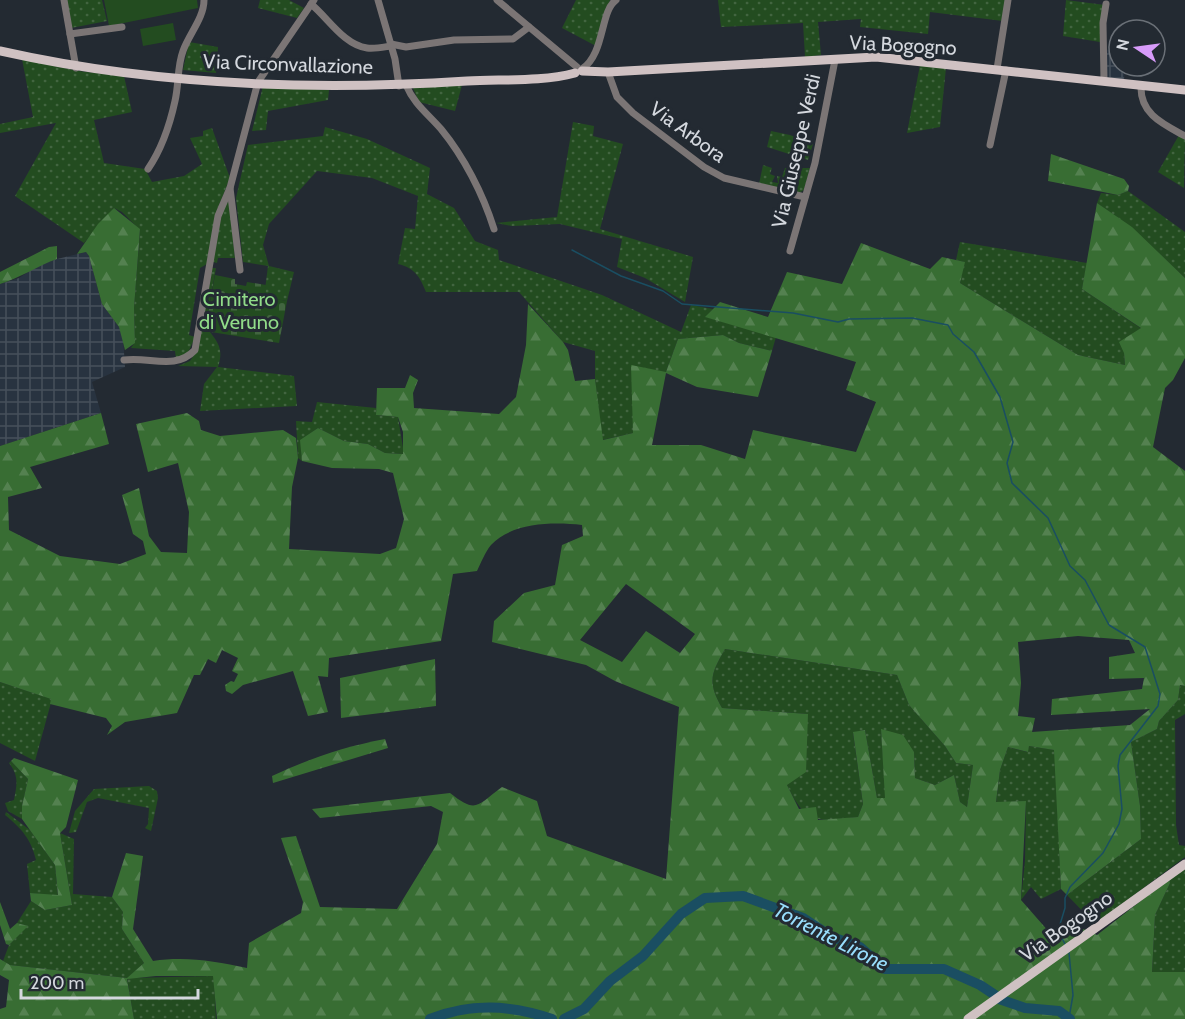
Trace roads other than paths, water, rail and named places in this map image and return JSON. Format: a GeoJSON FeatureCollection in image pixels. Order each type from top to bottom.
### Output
{"type":"FeatureCollection","features":[{"type":"Feature","properties":{"kind":"main road","name":"Via Circonvallazione"},"geometry":{"type":"LineString","coordinates":[[0,51],[76,68],[258,82],[403,85],[579,70]]}},
{"type":"Feature","properties":{"kind":"main road","name":"Via Bogogno"},"geometry":{"type":"LineString","coordinates":[[579,70],[608,72],[876,57],[1185,90]]}},
{"type":"Feature","properties":{"kind":"main road","name":"Via Bogogno"},"geometry":{"type":"LineString","coordinates":[[968,1019],[1185,864]]}},
{"type":"Feature","properties":{"kind":"street"},"geometry":{"type":"LineString","coordinates":[[64,0],[76,68]]}},
{"type":"Feature","properties":{"kind":"street"},"geometry":{"type":"LineString","coordinates":[[148,170],[158,152],[170,120],[184,49],[203,11],[204,0]]}},
{"type":"Feature","properties":{"kind":"street"},"geometry":{"type":"LineString","coordinates":[[378,0],[403,85],[457,151],[474,181],[494,229]]}},
{"type":"Feature","properties":{"kind":"street"},"geometry":{"type":"LineString","coordinates":[[497,0],[579,70],[594,56],[610,6],[616,0]]}},
{"type":"Feature","properties":{"kind":"street"},"geometry":{"type":"LineString","coordinates":[[990,145],[1002,70],[1008,0]]}},
{"type":"Feature","properties":{"kind":"street"},"geometry":{"type":"LineString","coordinates":[[124,360],[175,362],[186,359],[195,350],[218,216],[230,188],[258,82],[313,2],[339,32],[356,44],[367,48],[391,45],[406,47],[454,40],[513,39],[529,27]]}},
{"type":"Feature","properties":{"kind":"street"},"geometry":{"type":"LineString","coordinates":[[1104,81],[1103,23],[1106,4]]}},
{"type":"Feature","properties":{"kind":"street"},"geometry":{"type":"LineString","coordinates":[[70,34],[122,27]]}},
{"type":"Feature","properties":{"kind":"street","name":"Via Giuseppe Verdi"},"geometry":{"type":"LineString","coordinates":[[790,250],[815,163],[835,60]]}},
{"type":"Feature","properties":{"kind":"street","name":"Via Arbora"},"geometry":{"type":"LineString","coordinates":[[608,72],[617,97],[633,113],[704,167],[724,178],[806,197]]}},
{"type":"Feature","properties":{"kind":"street"},"geometry":{"type":"LineString","coordinates":[[1141,86],[1143,103],[1148,112],[1185,136]]}},
{"type":"Feature","properties":{"kind":"street"},"geometry":{"type":"LineString","coordinates":[[230,188],[240,270]]}},
{"type":"Feature","properties":{"kind":"waterway"},"geometry":{"type":"LineString","coordinates":[[572,250],[621,276],[663,291],[682,304],[793,313],[838,322],[849,319],[912,318],[948,325],[953,334],[974,352],[1000,397],[1013,442],[1007,463],[1012,483],[1048,518],[1070,566],[1085,580],[1109,625],[1145,647],[1160,694],[1158,706],[1120,755],[1118,766],[1122,809],[1119,824],[1103,853],[1070,887],[1065,898],[1065,908],[1058,931],[1065,944]]}},
{"type":"Feature","properties":{"kind":"waterway","name":"Torrente Lirone"},"geometry":{"type":"LineString","coordinates":[[564,1019],[584,1009],[610,981],[643,956],[681,914],[705,898],[743,896],[803,918],[832,937],[860,947],[885,969],[944,969],[980,985],[995,995]]}},
{"type":"Feature","properties":{"kind":"waterway"},"geometry":{"type":"LineString","coordinates":[[1069,953],[1073,995],[1069,1018]]}},
{"type":"Feature","properties":{"kind":"waterway","name":"Torrente Lirone"},"geometry":{"type":"LineString","coordinates":[[999,999],[1025,1008],[1059,1011],[1070,1019]]}},
{"type":"Feature","properties":{"kind":"waterway","name":"Torrente Lirone"},"geometry":{"type":"LineString","coordinates":[[430,1019],[476,1008],[522,1011],[552,1019]]}},
{"type":"Feature","properties":{"kind":"park label","name":"Cimitero di Veruno"},"geometry":{"type":"Point","coordinates":[239,310]}}]}
